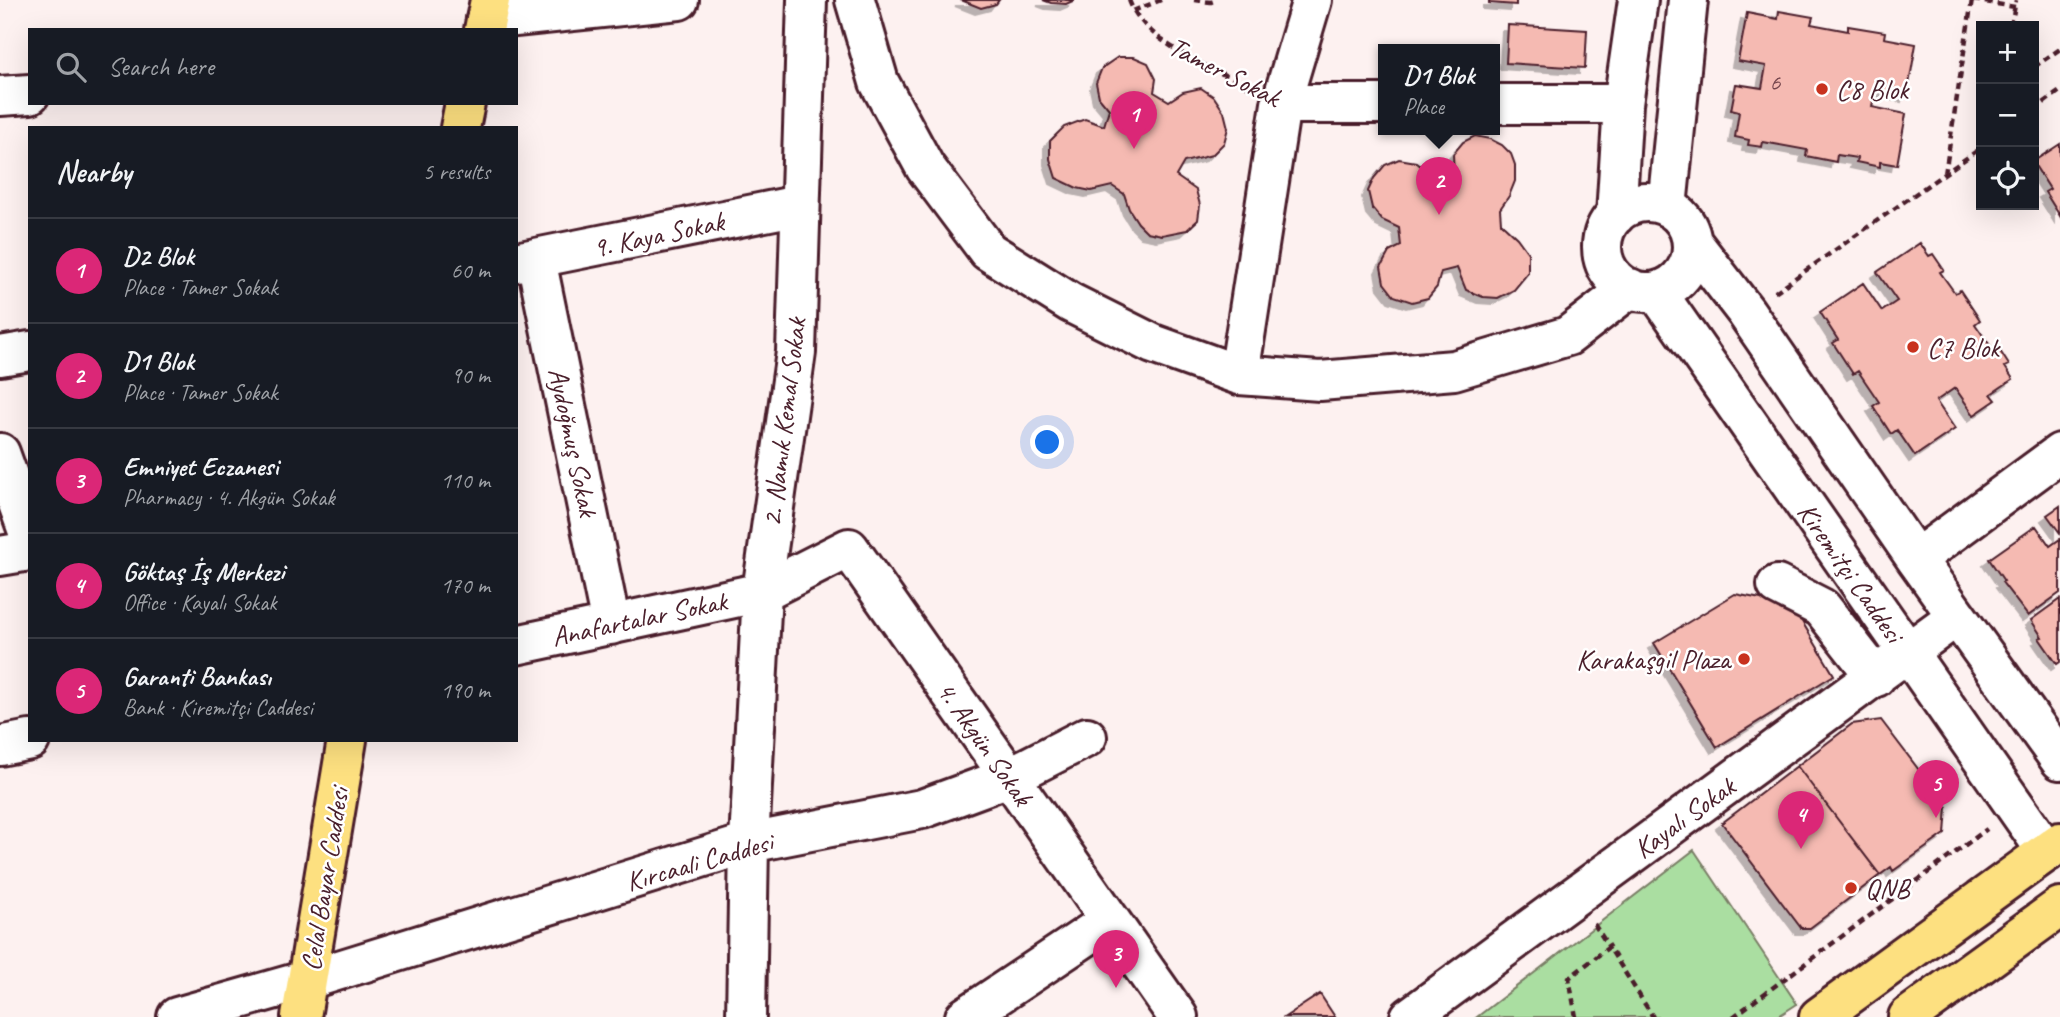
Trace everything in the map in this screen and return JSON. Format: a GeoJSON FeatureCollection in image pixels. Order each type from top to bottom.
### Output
{"type":"FeatureCollection","features":[{"type":"Feature","properties":{"kind":"main road"},"geometry":{"type":"LineString","coordinates":[[460,126],[466,105]]}},
{"type":"Feature","properties":{"kind":"main road","name":"Celal Bayar Caddesi"},"geometry":{"type":"LineString","coordinates":[[304,999],[347,742]]}},
{"type":"Feature","properties":{"kind":"main road"},"geometry":{"type":"LineString","coordinates":[[1819,1017],[2053,847]]}},
{"type":"Feature","properties":{"kind":"main road"},"geometry":{"type":"LineString","coordinates":[[1908,1017],[2060,907]]}},
{"type":"Feature","properties":{"kind":"street"},"geometry":{"type":"LineString","coordinates":[[487,17],[680,0]]}},
{"type":"Feature","properties":{"kind":"street","name":"2. Namık Kemal Sokak"},"geometry":{"type":"LineString","coordinates":[[746,1017],[749,843],[762,592],[796,352],[807,0]]}},
{"type":"Feature","properties":{"kind":"street"},"geometry":{"type":"LineString","coordinates":[[855,0],[879,82],[925,167],[988,251],[1071,303],[1153,344],[1239,375],[1320,381],[1454,370],[1568,336],[1643,290],[1668,287],[1679,279],[1687,268],[1691,255],[1692,242],[1688,228],[1679,215],[1654,202],[1640,202],[1616,215],[1607,227],[1603,241],[1603,256],[1608,269],[1618,281],[1643,290]]}},
{"type":"Feature","properties":{"kind":"street"},"geometry":{"type":"LineString","coordinates":[[1239,375],[1281,104],[1312,0]]}},
{"type":"Feature","properties":{"kind":"street"},"geometry":{"type":"LineString","coordinates":[[1616,215],[1623,104],[1639,0]]}},
{"type":"Feature","properties":{"kind":"street"},"geometry":{"type":"LineString","coordinates":[[1667,207],[1688,0]]}},
{"type":"Feature","properties":{"kind":"street"},"geometry":{"type":"LineString","coordinates":[[0,96],[28,94]]}},
{"type":"Feature","properties":{"kind":"street","name":"Tamer Sokak"},"geometry":{"type":"LineString","coordinates":[[1281,104],[1378,104]]}},
{"type":"Feature","properties":{"kind":"street"},"geometry":{"type":"LineString","coordinates":[[1500,104],[1623,104]]}},
{"type":"Feature","properties":{"kind":"street","name":"9. Kaya Sokak"},"geometry":{"type":"LineString","coordinates":[[526,261],[799,205]]}},
{"type":"Feature","properties":{"kind":"street"},"geometry":{"type":"LineString","coordinates":[[1692,242],[1746,312],[1916,559],[2060,760]]}},
{"type":"Feature","properties":{"kind":"street","name":"Aydoğmuş Sokak"},"geometry":{"type":"LineString","coordinates":[[526,261],[611,625]]}},
{"type":"Feature","properties":{"kind":"street","name":"Kiremitçi Caddesi"},"geometry":{"type":"LineString","coordinates":[[1643,290],[1908,653],[2016,808],[2053,847]]}},
{"type":"Feature","properties":{"kind":"street"},"geometry":{"type":"LineString","coordinates":[[0,356],[28,351]]}},
{"type":"Feature","properties":{"kind":"street"},"geometry":{"type":"LineString","coordinates":[[0,453],[28,531]]}},
{"type":"Feature","properties":{"kind":"street"},"geometry":{"type":"LineString","coordinates":[[1916,559],[2060,453]]}},
{"type":"Feature","properties":{"kind":"street","name":"4. Akgün Sokak"},"geometry":{"type":"LineString","coordinates":[[762,592],[849,548],[1178,1017]]}},
{"type":"Feature","properties":{"kind":"street"},"geometry":{"type":"LineString","coordinates":[[0,556],[28,551]]}},
{"type":"Feature","properties":{"kind":"street"},"geometry":{"type":"LineString","coordinates":[[1777,585],[1822,608],[1876,677]]}},
{"type":"Feature","properties":{"kind":"street","name":"Anafartalar Sokak"},"geometry":{"type":"LineString","coordinates":[[518,645],[762,592]]}},
{"type":"Feature","properties":{"kind":"street","name":"Kayalı Sokak"},"geometry":{"type":"LineString","coordinates":[[1410,1017],[1957,616]]}},
{"type":"Feature","properties":{"kind":"street","name":"Kırcaali Caddesi"},"geometry":{"type":"LineString","coordinates":[[177,1017],[304,999],[749,843],[922,809],[1009,777],[1087,737]]}},
{"type":"Feature","properties":{"kind":"street"},"geometry":{"type":"LineString","coordinates":[[0,746],[28,740]]}},
{"type":"Feature","properties":{"kind":"street"},"geometry":{"type":"LineString","coordinates":[[965,1017],[1110,921]]}},
{"type":"Feature","properties":{"kind":"path","name":"Tamer Sokak"},"geometry":{"type":"LineString","coordinates":[[1129,0],[1133,11],[1153,34],[1281,104]]}},
{"type":"Feature","properties":{"kind":"path"},"geometry":{"type":"LineString","coordinates":[[1133,11],[1161,0]]}},
{"type":"Feature","properties":{"kind":"path"},"geometry":{"type":"LineString","coordinates":[[1194,0],[1217,0]]}},
{"type":"Feature","properties":{"kind":"path"},"geometry":{"type":"LineString","coordinates":[[1944,175],[1973,0],[2015,7]]}},
{"type":"Feature","properties":{"kind":"path"},"geometry":{"type":"LineString","coordinates":[[2012,21],[2016,0]]}},
{"type":"Feature","properties":{"kind":"path"},"geometry":{"type":"LineString","coordinates":[[2039,64],[2060,49]]}},
{"type":"Feature","properties":{"kind":"path"},"geometry":{"type":"LineString","coordinates":[[2039,106],[2060,90]]}},
{"type":"Feature","properties":{"kind":"path"},"geometry":{"type":"LineString","coordinates":[[1746,312],[1976,152]]}},
{"type":"Feature","properties":{"kind":"path"},"geometry":{"type":"LineString","coordinates":[[1733,1017],[2016,808]]}},
{"type":"Feature","properties":{"kind":"path"},"geometry":{"type":"LineString","coordinates":[[1576,1017],[1569,978],[1609,947],[1653,1017]]}},
{"type":"Feature","properties":{"kind":"green space"},"geometry":{"type":"Polygon","coordinates":[[[1694,850],[1797,1004],[1777,1017],[1477,1017],[1694,850]]]}},
{"type":"Feature","properties":{"kind":"building"},"geometry":{"type":"Polygon","coordinates":[[[961,0],[999,0],[996,4],[981,8],[961,0]]]}},
{"type":"Feature","properties":{"kind":"building"},"geometry":{"type":"Polygon","coordinates":[[[1043,0],[1075,0],[1066,4],[1043,0]]]}},
{"type":"Feature","properties":{"kind":"building"},"geometry":{"type":"Polygon","coordinates":[[[1489,0],[1516,0],[1516,5],[1489,3],[1489,0]]]}},
{"type":"Feature","properties":{"kind":"building","name":"C8 Blok"},"geometry":{"type":"Polygon","coordinates":[[[1779,11],[1813,17],[1811,24],[1848,31],[1848,26],[1885,32],[1884,38],[1916,44],[1907,96],[1875,90],[1872,107],[1906,114],[1897,165],[1880,162],[1880,167],[1856,162],[1857,158],[1837,155],[1836,162],[1806,156],[1807,150],[1763,142],[1762,147],[1748,145],[1749,140],[1735,137],[1739,112],[1731,110],[1736,84],[1762,88],[1766,66],[1738,61],[1747,13],[1778,19],[1779,11]]]}},
{"type":"Feature","properties":{"kind":"building"},"geometry":{"type":"Polygon","coordinates":[[[1508,25],[1587,30],[1585,68],[1506,63],[1508,25]]]}},
{"type":"Feature","properties":{"kind":"building"},"geometry":{"type":"Polygon","coordinates":[[[1118,57],[1134,57],[1148,63],[1156,79],[1154,92],[1169,101],[1183,92],[1201,88],[1214,97],[1224,112],[1228,128],[1224,143],[1212,155],[1184,162],[1176,176],[1196,190],[1200,205],[1198,220],[1187,230],[1162,235],[1147,232],[1129,209],[1124,194],[1112,186],[1091,191],[1056,178],[1050,159],[1050,141],[1064,127],[1085,119],[1104,126],[1109,109],[1099,97],[1096,83],[1102,68],[1118,57]]]}},
{"type":"Feature","properties":{"kind":"building"},"geometry":{"type":"Polygon","coordinates":[[[1475,136],[1502,145],[1511,154],[1515,165],[1515,181],[1500,209],[1501,223],[1528,253],[1528,273],[1514,290],[1498,298],[1483,297],[1466,290],[1457,268],[1441,272],[1437,287],[1428,298],[1412,302],[1394,296],[1384,283],[1381,267],[1389,252],[1401,246],[1399,228],[1382,220],[1372,208],[1368,191],[1374,178],[1385,165],[1399,159],[1416,162],[1438,181],[1454,178],[1453,154],[1463,142],[1475,136]]]}},
{"type":"Feature","properties":{"kind":"building"},"geometry":{"type":"Polygon","coordinates":[[[2060,144],[2060,216],[2045,192],[2050,189],[2039,172],[2039,158],[2060,144]]]}},
{"type":"Feature","properties":{"kind":"building","name":"C7 Blok"},"geometry":{"type":"Polygon","coordinates":[[[1920,243],[1929,256],[1933,254],[1944,270],[1940,272],[1955,293],[1960,290],[1980,320],[1975,324],[1996,354],[2000,351],[2009,365],[2005,367],[2013,379],[1991,394],[1996,400],[1974,415],[1955,388],[1936,401],[1955,429],[1915,456],[1897,430],[1891,434],[1873,406],[1879,402],[1858,371],[1853,374],[1833,343],[1838,340],[1820,312],[1863,283],[1882,311],[1897,301],[1877,272],[1920,243]]]}},
{"type":"Feature","properties":{"kind":"building"},"geometry":{"type":"Polygon","coordinates":[[[2060,506],[2060,533],[2047,515],[2060,506]]]}},
{"type":"Feature","properties":{"kind":"building"},"geometry":{"type":"Polygon","coordinates":[[[2036,526],[2050,546],[2060,539],[2060,593],[2028,616],[2002,582],[2004,581],[1989,559],[2036,526]]]}},
{"type":"Feature","properties":{"kind":"building","name":"Karakaşgil Plaza"},"geometry":{"type":"Polygon","coordinates":[[[1735,594],[1792,605],[1834,675],[1717,747],[1654,643],[1735,594]]]}},
{"type":"Feature","properties":{"kind":"building"},"geometry":{"type":"Polygon","coordinates":[[[2060,599],[2060,662],[2057,664],[2039,638],[2042,637],[2031,620],[2060,599]]]}},
{"type":"Feature","properties":{"kind":"building"},"geometry":{"type":"Polygon","coordinates":[[[1881,720],[1947,807],[1945,834],[1893,871],[1891,867],[1880,875],[1797,766],[1852,724],[1881,720]]]}},
{"type":"Feature","properties":{"kind":"building"},"geometry":{"type":"Polygon","coordinates":[[[1797,766],[1880,875],[1810,928],[1801,928],[1722,823],[1797,766]]]}},
{"type":"Feature","properties":{"kind":"building"},"geometry":{"type":"Polygon","coordinates":[[[1320,994],[1335,1017],[1285,1017],[1320,994]]]}},
{"type":"Feature","properties":{"kind":"place","name":"C8 Blok"},"geometry":{"type":"Point","coordinates":[1822,89]}},
{"type":"Feature","properties":{"kind":"place","name":"D2 Blok"},"geometry":{"type":"Point","coordinates":[1134,149]}},
{"type":"Feature","properties":{"kind":"place","name":"D1 Blok"},"geometry":{"type":"Point","coordinates":[1439,215]}},
{"type":"Feature","properties":{"kind":"place","name":"C7 Blok"},"geometry":{"type":"Point","coordinates":[1913,347]}},
{"type":"Feature","properties":{"kind":"place","name":"Karakaşgil Plaza"},"geometry":{"type":"Point","coordinates":[1744,659]}},
{"type":"Feature","properties":{"kind":"place","name":"Garanti Bankası"},"geometry":{"type":"Point","coordinates":[1936,818]}},
{"type":"Feature","properties":{"kind":"place","name":"Göktaş İş Merkezi"},"geometry":{"type":"Point","coordinates":[1801,849]}},
{"type":"Feature","properties":{"kind":"place","name":"QNB"},"geometry":{"type":"Point","coordinates":[1851,888]}},
{"type":"Feature","properties":{"kind":"place","name":"Emniyet Eczanesi"},"geometry":{"type":"Point","coordinates":[1116,988]}}]}
